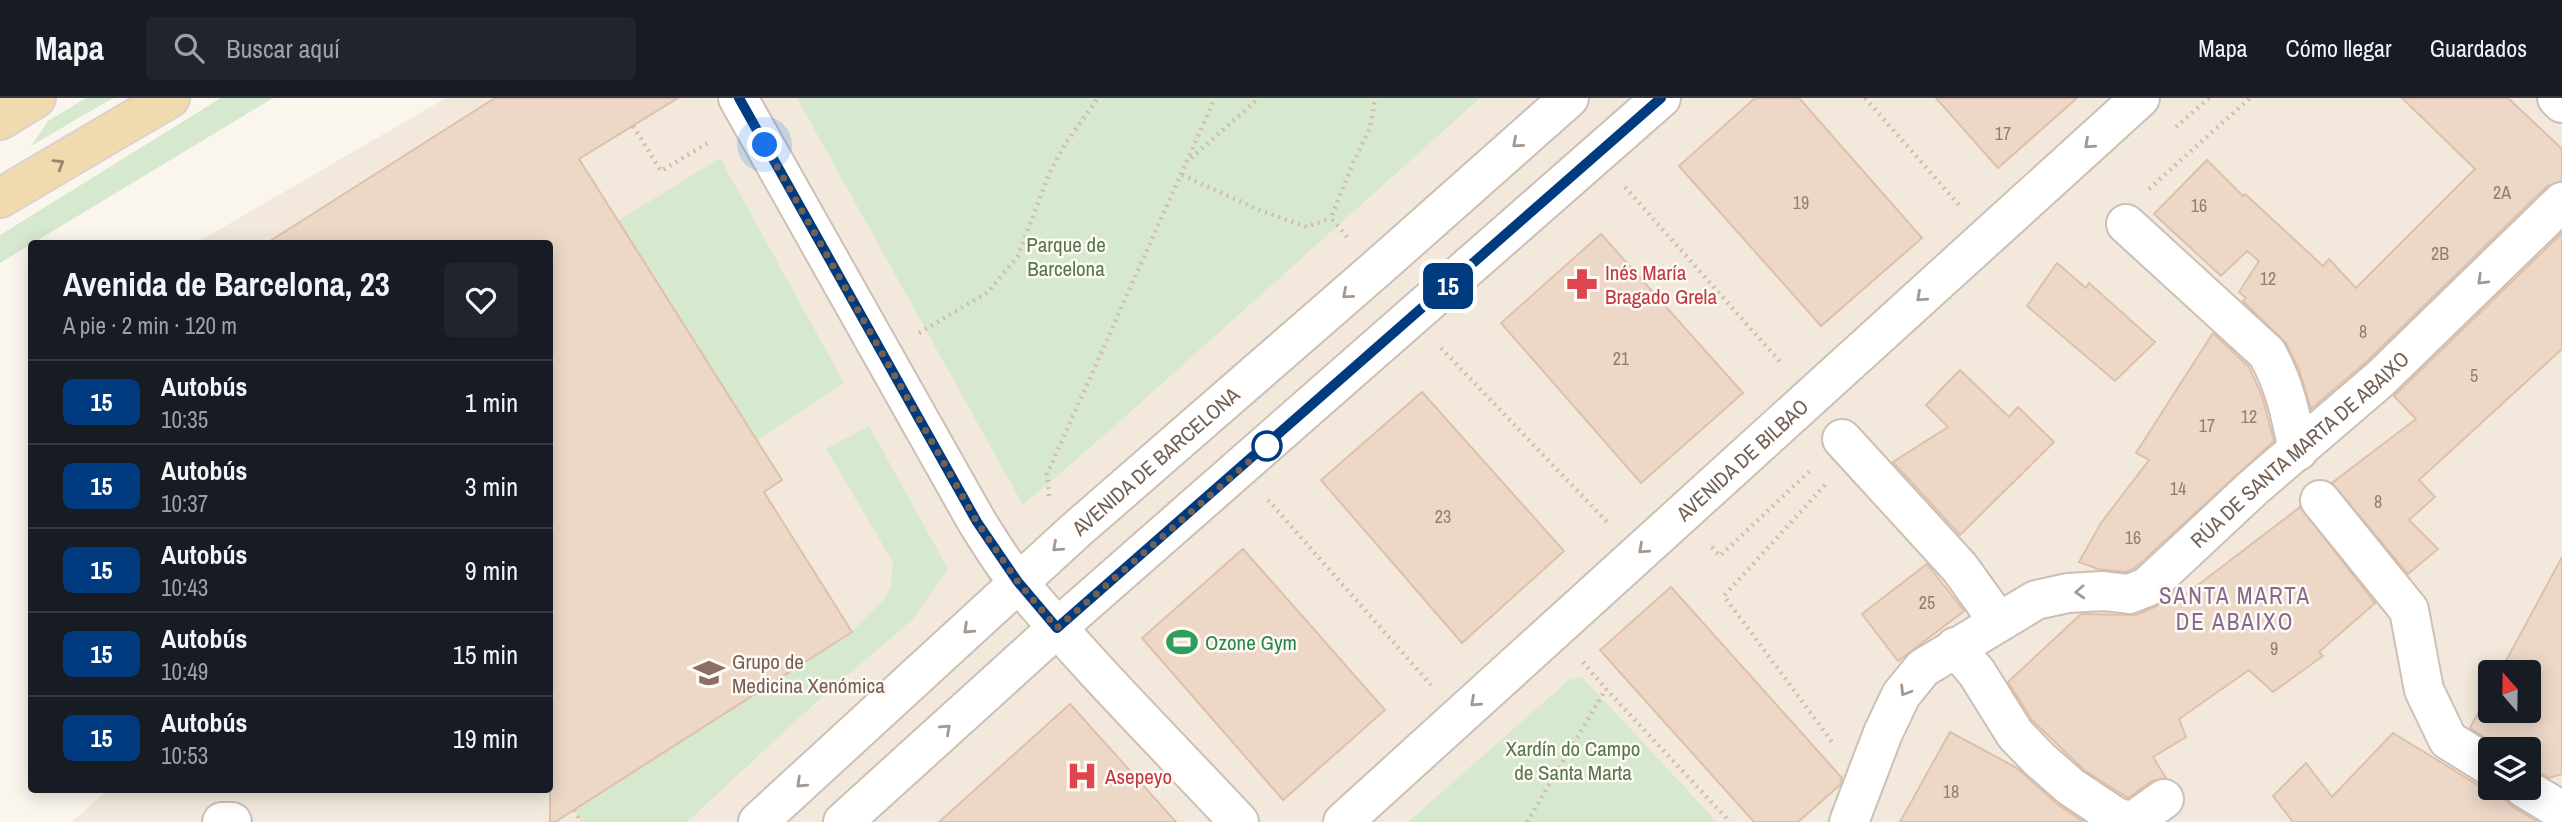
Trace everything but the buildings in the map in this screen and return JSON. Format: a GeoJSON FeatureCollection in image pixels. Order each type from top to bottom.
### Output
{"type":"FeatureCollection","features":[{"type":"Feature","properties":{"kind":"main road"},"geometry":{"type":"LineString","coordinates":[[0,120],[36,98]]}},
{"type":"Feature","properties":{"kind":"main road"},"geometry":{"type":"LineString","coordinates":[[0,198],[170,98]]}},
{"type":"Feature","properties":{"kind":"street"},"geometry":{"type":"LineString","coordinates":[[738,98],[977,522],[1018,582],[1057,628],[1239,822]]}},
{"type":"Feature","properties":{"kind":"street"},"geometry":{"type":"LineString","coordinates":[[843,822],[1057,628],[1661,98]]}},
{"type":"Feature","properties":{"kind":"street","name":"AVENIDA DE BILBAO"},"geometry":{"type":"LineString","coordinates":[[1343,822],[2140,98]]}},
{"type":"Feature","properties":{"kind":"street"},"geometry":{"type":"LineString","coordinates":[[2557,98],[2562,103]]}},
{"type":"Feature","properties":{"kind":"street","name":"AVENIDA DE BARCELONA"},"geometry":{"type":"LineString","coordinates":[[758,822],[1018,582],[1564,102],[1601,152]]}},
{"type":"Feature","properties":{"kind":"street","name":"RÚA DE SANTA MARTA DE ABAIXO"},"geometry":{"type":"LineString","coordinates":[[1849,822],[1883,733],[1901,695],[1923,668],[2036,600],[2068,593],[2103,591],[2129,594],[2147,587],[2254,487],[2380,379],[2562,202]]}},
{"type":"Feature","properties":{"kind":"street"},"geometry":{"type":"LineString","coordinates":[[2126,224],[2267,353],[2288,397],[2298,451]]}},
{"type":"Feature","properties":{"kind":"street"},"geometry":{"type":"LineString","coordinates":[[1839,451],[1960,568],[1998,621]]}},
{"type":"Feature","properties":{"kind":"street"},"geometry":{"type":"LineString","coordinates":[[2320,500],[2409,610],[2424,690],[2448,740],[2478,759]]}},
{"type":"Feature","properties":{"kind":"street"},"geometry":{"type":"LineString","coordinates":[[1955,647],[1977,673],[2015,734],[2071,787],[2116,817],[2132,822],[2164,799]]}},
{"type":"Feature","properties":{"kind":"street"},"geometry":{"type":"LineString","coordinates":[[2541,798],[2562,811]]}},
{"type":"Feature","properties":{"kind":"street"},"geometry":{"type":"LineString","coordinates":[[222,822],[232,822]]}},
{"type":"Feature","properties":{"kind":"path"},"geometry":{"type":"LineString","coordinates":[[915,335],[988,292],[1018,256],[1049,174],[1065,144],[1098,98]]}},
{"type":"Feature","properties":{"kind":"path"},"geometry":{"type":"LineString","coordinates":[[1050,500],[1047,474],[1215,98]]}},
{"type":"Feature","properties":{"kind":"path"},"geometry":{"type":"LineString","coordinates":[[1189,160],[1259,98]]}},
{"type":"Feature","properties":{"kind":"path"},"geometry":{"type":"LineString","coordinates":[[1182,175],[1259,210],[1307,227],[1331,218],[1352,164],[1370,128],[1375,98]]}},
{"type":"Feature","properties":{"kind":"path"},"geometry":{"type":"LineString","coordinates":[[1865,98],[1960,206]]}},
{"type":"Feature","properties":{"kind":"path"},"geometry":{"type":"LineString","coordinates":[[2173,130],[2209,98]]}},
{"type":"Feature","properties":{"kind":"path"},"geometry":{"type":"LineString","coordinates":[[2147,191],[2250,98]]}},
{"type":"Feature","properties":{"kind":"path"},"geometry":{"type":"LineString","coordinates":[[633,126],[661,171],[711,141]]}},
{"type":"Feature","properties":{"kind":"path"},"geometry":{"type":"LineString","coordinates":[[1623,185],[1783,365]]}},
{"type":"Feature","properties":{"kind":"path"},"geometry":{"type":"LineString","coordinates":[[1331,218],[1350,240]]}},
{"type":"Feature","properties":{"kind":"path"},"geometry":{"type":"LineString","coordinates":[[1438,344],[1617,533]]}},
{"type":"Feature","properties":{"kind":"path"},"geometry":{"type":"LineString","coordinates":[[1707,540],[1720,556],[1839,451]]}},
{"type":"Feature","properties":{"kind":"path"},"geometry":{"type":"LineString","coordinates":[[1839,451],[1724,596],[1863,783]]}},
{"type":"Feature","properties":{"kind":"path"},"geometry":{"type":"LineString","coordinates":[[1263,494],[1439,694]]}},
{"type":"Feature","properties":{"kind":"path"},"geometry":{"type":"LineString","coordinates":[[1580,657],[1605,689],[1730,822]]}},
{"type":"Feature","properties":{"kind":"path"},"geometry":{"type":"LineString","coordinates":[[1527,822],[1605,689]]}},
{"type":"Feature","properties":{"kind":"path"},"geometry":{"type":"LineString","coordinates":[[574,810],[581,822]]}},
{"type":"Feature","properties":{"kind":"shaded area"},"geometry":{"type":"Polygon","coordinates":[[[446,98],[2562,98],[2562,822],[72,822],[105,793],[553,793],[553,240],[201,240],[446,98]]]}},
{"type":"Feature","properties":{"kind":"green space"},"geometry":{"type":"Polygon","coordinates":[[[86,98],[113,98],[31,146],[48,121],[86,98]]]}},
{"type":"Feature","properties":{"kind":"green space"},"geometry":{"type":"Polygon","coordinates":[[[221,98],[273,98],[38,240],[28,240],[28,246],[0,263],[0,235],[221,98]]]}},
{"type":"Feature","properties":{"kind":"green space","name":"Parque de Barcelona"},"geometry":{"type":"Polygon","coordinates":[[[797,98],[1480,98],[1023,505],[797,98]]]}},
{"type":"Feature","properties":{"kind":"green space"},"geometry":{"type":"Polygon","coordinates":[[[720,158],[844,383],[757,440],[618,221],[720,158]]]}},
{"type":"Feature","properties":{"kind":"green space"},"geometry":{"type":"Polygon","coordinates":[[[869,426],[948,569],[914,618],[813,705],[687,822],[581,822],[574,810],[851,632],[884,599],[891,585],[893,562],[826,449],[869,426]]]}},
{"type":"Feature","properties":{"kind":"green space","name":"Xardín do Campo de Santa Marta"},"geometry":{"type":"Polygon","coordinates":[[[1582,677],[1717,822],[1408,822],[1569,680],[1582,677]]]}},
{"type":"Feature","properties":{"kind":"bus line","name":"15"},"geometry":{"type":"LineString","coordinates":[[739,98],[977,522],[1018,582],[1057,628],[1156,544],[1661,98]]}},
{"type":"Feature","properties":{"kind":"place","name":"Inés María Bragado Grela"},"geometry":{"type":"Point","coordinates":[1582,284]}},
{"type":"Feature","properties":{"kind":"place","name":"Ozone Gym"},"geometry":{"type":"Point","coordinates":[1182,642]}},
{"type":"Feature","properties":{"kind":"place","name":"Grupo de Medicina Xenómica"},"geometry":{"type":"Point","coordinates":[709,673]}},
{"type":"Feature","properties":{"kind":"place","name":"Asepeyo"},"geometry":{"type":"Point","coordinates":[1082,776]}},
{"type":"Feature","properties":{"kind":"district","name":"SANTA MARTA DE ABAIXO"},"geometry":{"type":"Point","coordinates":[2235,608]}},
{"type":"Feature","properties":{"kind":"route"},"geometry":{"type":"LineString","coordinates":[[765,145],[977,522],[1018,582],[1057,628],[1267,446]]}}]}
